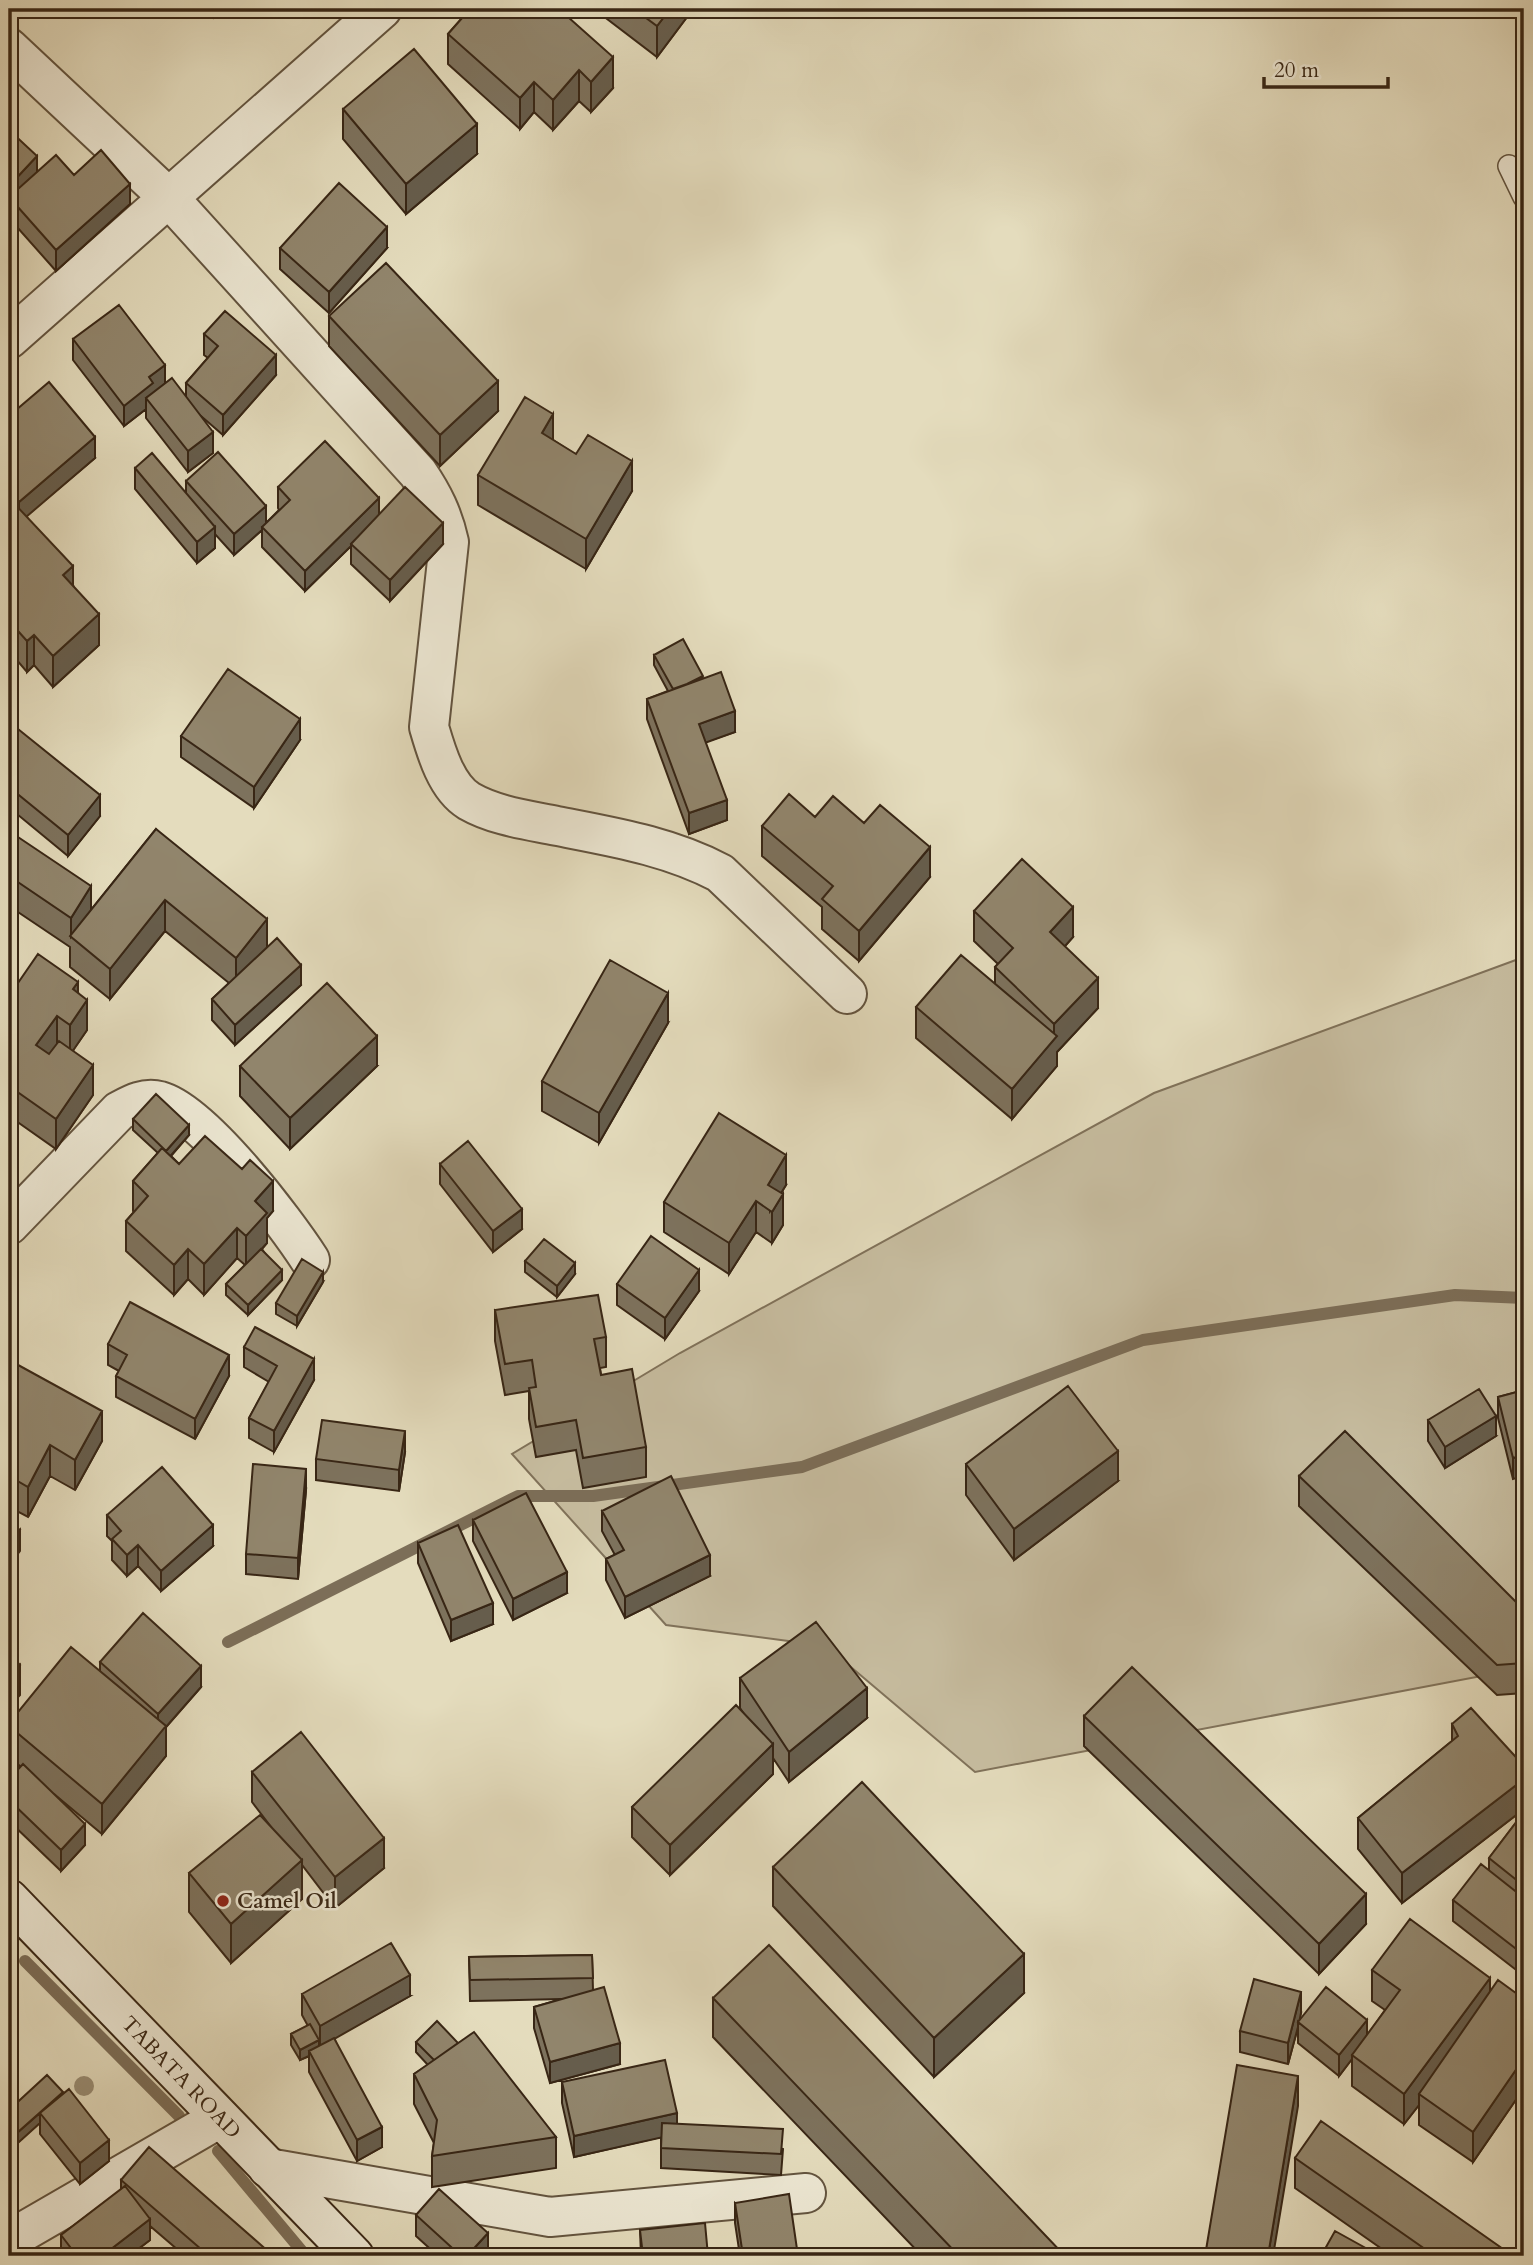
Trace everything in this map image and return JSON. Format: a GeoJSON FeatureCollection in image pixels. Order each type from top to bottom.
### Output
{"type":"FeatureCollection","features":[{"type":"Feature","properties":{"kind":"street"},"geometry":{"type":"LineString","coordinates":[[9,339],[382,9]]}},
{"type":"Feature","properties":{"kind":"street"},"geometry":{"type":"LineString","coordinates":[[9,48],[170,199],[418,473],[433,495],[444,518],[449,542],[429,727],[437,755],[454,784],[468,800],[505,816],[650,844],[720,873],[846,994]]}},
{"type":"Feature","properties":{"kind":"street"},"geometry":{"type":"LineString","coordinates":[[9,1225],[119,1111],[140,1100],[159,1101],[183,1113],[257,1188],[310,1259]]}},
{"type":"Feature","properties":{"kind":"street","name":"TABATA ROAD"},"geometry":{"type":"LineString","coordinates":[[9,1899],[354,2256]]}},
{"type":"Feature","properties":{"kind":"street"},"geometry":{"type":"LineString","coordinates":[[9,2240],[220,2118]]}},
{"type":"Feature","properties":{"kind":"street"},"geometry":{"type":"LineString","coordinates":[[268,2168],[550,2217],[807,2193]]}},
{"type":"Feature","properties":{"kind":"lane"},"geometry":{"type":"LineString","coordinates":[[1509,166],[1524,197]]}},
{"type":"Feature","properties":{"kind":"shaded area"},"geometry":{"type":"Polygon","coordinates":[[[1524,957],[1524,1668],[975,1772],[826,1646],[666,1625],[512,1454],[680,1353],[1154,1093],[1524,957]]]}},
{"type":"Feature","properties":{"kind":"building"},"geometry":{"type":"Polygon","coordinates":[[[470,9],[559,9],[613,57],[591,82],[579,70],[553,100],[534,82],[520,98],[448,34],[470,9]]]}},
{"type":"Feature","properties":{"kind":"building"},"geometry":{"type":"Polygon","coordinates":[[[634,9],[670,9],[657,26],[634,9]]]}},
{"type":"Feature","properties":{"kind":"building"},"geometry":{"type":"Polygon","coordinates":[[[414,49],[477,124],[406,184],[343,109],[414,49]]]}},
{"type":"Feature","properties":{"kind":"building"},"geometry":{"type":"Polygon","coordinates":[[[9,130],[37,156],[9,186],[9,130]]]}},
{"type":"Feature","properties":{"kind":"building"},"geometry":{"type":"Polygon","coordinates":[[[101,150],[130,184],[56,250],[9,197],[56,155],[74,175],[101,150]]]}},
{"type":"Feature","properties":{"kind":"building"},"geometry":{"type":"Polygon","coordinates":[[[339,183],[387,227],[329,292],[280,248],[339,183]]]}},
{"type":"Feature","properties":{"kind":"building"},"geometry":{"type":"Polygon","coordinates":[[[386,263],[498,381],[440,435],[329,316],[386,263]]]}},
{"type":"Feature","properties":{"kind":"building"},"geometry":{"type":"Polygon","coordinates":[[[119,305],[165,365],[149,377],[153,383],[124,406],[73,339],[119,305]]]}},
{"type":"Feature","properties":{"kind":"building"},"geometry":{"type":"Polygon","coordinates":[[[225,311],[276,355],[223,415],[186,383],[218,346],[204,334],[225,311]]]}},
{"type":"Feature","properties":{"kind":"building"},"geometry":{"type":"Polygon","coordinates":[[[172,378],[213,432],[188,451],[146,398],[172,378]]]}},
{"type":"Feature","properties":{"kind":"building"},"geometry":{"type":"Polygon","coordinates":[[[49,382],[95,437],[19,502],[9,490],[9,416],[49,382]]]}},
{"type":"Feature","properties":{"kind":"building"},"geometry":{"type":"Polygon","coordinates":[[[525,397],[553,414],[542,433],[576,454],[588,435],[632,461],[586,539],[478,475],[525,397]]]}},
{"type":"Feature","properties":{"kind":"building"},"geometry":{"type":"Polygon","coordinates":[[[325,441],[379,498],[305,571],[262,527],[290,500],[278,487],[325,441]]]}},
{"type":"Feature","properties":{"kind":"building"},"geometry":{"type":"Polygon","coordinates":[[[218,452],[266,506],[234,534],[186,481],[218,452]]]}},
{"type":"Feature","properties":{"kind":"building"},"geometry":{"type":"Polygon","coordinates":[[[152,453],[215,527],[197,542],[135,468],[152,453]]]}},
{"type":"Feature","properties":{"kind":"building"},"geometry":{"type":"Polygon","coordinates":[[[405,487],[443,523],[390,580],[351,544],[405,487]]]}},
{"type":"Feature","properties":{"kind":"building"},"geometry":{"type":"Polygon","coordinates":[[[9,499],[73,566],[63,575],[99,614],[53,656],[34,635],[27,641],[9,621],[9,499]]]}},
{"type":"Feature","properties":{"kind":"building"},"geometry":{"type":"Polygon","coordinates":[[[683,639],[703,676],[673,689],[654,655],[683,639]]]}},
{"type":"Feature","properties":{"kind":"building"},"geometry":{"type":"Polygon","coordinates":[[[228,669],[300,719],[254,787],[181,736],[228,669]]]}},
{"type":"Feature","properties":{"kind":"building"},"geometry":{"type":"Polygon","coordinates":[[[721,672],[735,711],[699,724],[727,800],[689,813],[647,699],[721,672]]]}},
{"type":"Feature","properties":{"kind":"building"},"geometry":{"type":"Polygon","coordinates":[[[13,725],[100,795],[68,835],[9,787],[9,731],[13,725]]]}},
{"type":"Feature","properties":{"kind":"building"},"geometry":{"type":"Polygon","coordinates":[[[9,791],[17,797],[9,809],[9,791]]]}},
{"type":"Feature","properties":{"kind":"building"},"geometry":{"type":"Polygon","coordinates":[[[789,794],[815,817],[833,796],[864,823],[880,805],[930,847],[859,931],[822,899],[833,886],[762,826],[789,794]]]}},
{"type":"Feature","properties":{"kind":"building"},"geometry":{"type":"Polygon","coordinates":[[[156,829],[267,919],[236,958],[165,900],[110,969],[70,936],[156,829]]]}},
{"type":"Feature","properties":{"kind":"building"},"geometry":{"type":"Polygon","coordinates":[[[9,831],[91,886],[71,918],[9,876],[9,831]]]}},
{"type":"Feature","properties":{"kind":"building"},"geometry":{"type":"Polygon","coordinates":[[[1022,859],[1073,907],[1050,932],[1098,978],[1054,1024],[995,967],[1013,948],[974,911],[1022,859]]]}},
{"type":"Feature","properties":{"kind":"building"},"geometry":{"type":"Polygon","coordinates":[[[277,938],[301,965],[235,1025],[212,999],[277,938]]]}},
{"type":"Feature","properties":{"kind":"building"},"geometry":{"type":"Polygon","coordinates":[[[38,954],[78,982],[73,989],[87,1000],[70,1025],[57,1016],[36,1045],[49,1054],[59,1041],[93,1065],[56,1119],[9,1086],[9,996],[38,954]]]}},
{"type":"Feature","properties":{"kind":"building"},"geometry":{"type":"Polygon","coordinates":[[[961,955],[1057,1036],[1012,1089],[916,1007],[961,955]]]}},
{"type":"Feature","properties":{"kind":"building"},"geometry":{"type":"Polygon","coordinates":[[[610,960],[668,993],[599,1113],[542,1081],[610,960]]]}},
{"type":"Feature","properties":{"kind":"building"},"geometry":{"type":"Polygon","coordinates":[[[327,983],[377,1036],[290,1118],[240,1066],[327,983]]]}},
{"type":"Feature","properties":{"kind":"building"},"geometry":{"type":"Polygon","coordinates":[[[156,1094],[189,1125],[166,1151],[133,1119],[156,1094]]]}},
{"type":"Feature","properties":{"kind":"building"},"geometry":{"type":"Polygon","coordinates":[[[719,1113],[786,1155],[768,1185],[783,1194],[772,1212],[756,1201],[729,1243],[664,1202],[719,1113]]]}},
{"type":"Feature","properties":{"kind":"building"},"geometry":{"type":"Polygon","coordinates":[[[205,1136],[242,1169],[250,1160],[273,1181],[255,1201],[267,1213],[246,1236],[237,1228],[204,1264],[188,1249],[174,1265],[126,1221],[148,1196],[133,1181],[162,1148],[179,1164],[205,1136]]]}},
{"type":"Feature","properties":{"kind":"building"},"geometry":{"type":"Polygon","coordinates":[[[468,1141],[522,1209],[493,1231],[440,1164],[468,1141]]]}},
{"type":"Feature","properties":{"kind":"building"},"geometry":{"type":"Polygon","coordinates":[[[651,1236],[699,1270],[665,1318],[617,1284],[651,1236]]]}},
{"type":"Feature","properties":{"kind":"building"},"geometry":{"type":"Polygon","coordinates":[[[544,1239],[575,1263],[557,1286],[525,1261],[544,1239]]]}},
{"type":"Feature","properties":{"kind":"building"},"geometry":{"type":"Polygon","coordinates":[[[261,1249],[282,1270],[248,1305],[226,1284],[261,1249]]]}},
{"type":"Feature","properties":{"kind":"building"},"geometry":{"type":"Polygon","coordinates":[[[302,1259],[323,1272],[297,1316],[276,1303],[302,1259]]]}},
{"type":"Feature","properties":{"kind":"building"},"geometry":{"type":"Polygon","coordinates":[[[598,1295],[606,1337],[594,1339],[601,1375],[632,1369],[646,1447],[583,1458],[576,1420],[536,1427],[529,1388],[536,1387],[532,1360],[505,1364],[495,1310],[598,1295]]]}},
{"type":"Feature","properties":{"kind":"building"},"geometry":{"type":"Polygon","coordinates":[[[130,1302],[229,1355],[195,1419],[116,1376],[127,1355],[108,1344],[130,1302]]]}},
{"type":"Feature","properties":{"kind":"building"},"geometry":{"type":"Polygon","coordinates":[[[255,1327],[314,1359],[274,1431],[249,1418],[277,1366],[244,1347],[255,1327]]]}},
{"type":"Feature","properties":{"kind":"building"},"geometry":{"type":"Polygon","coordinates":[[[9,1360],[102,1411],[75,1460],[50,1445],[28,1487],[9,1476],[9,1360]]]}},
{"type":"Feature","properties":{"kind":"building"},"geometry":{"type":"Polygon","coordinates":[[[1068,1386],[1118,1451],[1014,1529],[966,1464],[1068,1386]]]}},
{"type":"Feature","properties":{"kind":"building"},"geometry":{"type":"Polygon","coordinates":[[[1479,1389],[1496,1416],[1445,1447],[1428,1420],[1479,1389]]]}},
{"type":"Feature","properties":{"kind":"building"},"geometry":{"type":"Polygon","coordinates":[[[1524,1390],[1524,1455],[1513,1458],[1498,1397],[1524,1390]]]}},
{"type":"Feature","properties":{"kind":"building"},"geometry":{"type":"Polygon","coordinates":[[[322,1420],[405,1431],[399,1470],[316,1459],[322,1420]]]}},
{"type":"Feature","properties":{"kind":"building"},"geometry":{"type":"Polygon","coordinates":[[[1345,1431],[1524,1610],[1524,1663],[1497,1665],[1299,1476],[1345,1431]]]}},
{"type":"Feature","properties":{"kind":"building"},"geometry":{"type":"Polygon","coordinates":[[[253,1464],[306,1469],[298,1558],[246,1554],[253,1464]]]}},
{"type":"Feature","properties":{"kind":"building"},"geometry":{"type":"Polygon","coordinates":[[[162,1467],[213,1525],[161,1571],[138,1545],[127,1555],[112,1539],[121,1531],[107,1515],[162,1467]]]}},
{"type":"Feature","properties":{"kind":"building"},"geometry":{"type":"Polygon","coordinates":[[[671,1476],[710,1555],[625,1597],[606,1559],[624,1550],[602,1511],[671,1476]]]}},
{"type":"Feature","properties":{"kind":"building"},"geometry":{"type":"Polygon","coordinates":[[[526,1493],[567,1572],[513,1599],[473,1520],[526,1493]]]}},
{"type":"Feature","properties":{"kind":"building"},"geometry":{"type":"Polygon","coordinates":[[[9,1522],[20,1530],[9,1545],[9,1522]]]}},
{"type":"Feature","properties":{"kind":"building"},"geometry":{"type":"Polygon","coordinates":[[[458,1525],[493,1603],[451,1620],[418,1543],[458,1525]]]}},
{"type":"Feature","properties":{"kind":"building"},"geometry":{"type":"Polygon","coordinates":[[[143,1613],[201,1666],[158,1714],[100,1662],[143,1613]]]}},
{"type":"Feature","properties":{"kind":"building"},"geometry":{"type":"Polygon","coordinates":[[[816,1622],[867,1688],[789,1752],[740,1678],[816,1622]]]}},
{"type":"Feature","properties":{"kind":"building"},"geometry":{"type":"Polygon","coordinates":[[[71,1647],[166,1726],[102,1804],[9,1726],[71,1647]]]}},
{"type":"Feature","properties":{"kind":"building"},"geometry":{"type":"Polygon","coordinates":[[[9,1653],[20,1665],[9,1676],[9,1653]]]}},
{"type":"Feature","properties":{"kind":"building"},"geometry":{"type":"Polygon","coordinates":[[[1132,1667],[1366,1894],[1319,1944],[1084,1716],[1132,1667]]]}},
{"type":"Feature","properties":{"kind":"building"},"geometry":{"type":"Polygon","coordinates":[[[736,1705],[773,1744],[670,1845],[632,1807],[736,1705]]]}},
{"type":"Feature","properties":{"kind":"building"},"geometry":{"type":"Polygon","coordinates":[[[1471,1708],[1524,1766],[1524,1779],[1402,1873],[1358,1818],[1458,1736],[1452,1724],[1471,1708]]]}},
{"type":"Feature","properties":{"kind":"building"},"geometry":{"type":"Polygon","coordinates":[[[301,1732],[384,1838],[335,1877],[252,1772],[301,1732]]]}},
{"type":"Feature","properties":{"kind":"building"},"geometry":{"type":"Polygon","coordinates":[[[23,1764],[85,1824],[61,1850],[9,1800],[9,1779],[23,1764]]]}},
{"type":"Feature","properties":{"kind":"building"},"geometry":{"type":"Polygon","coordinates":[[[862,1782],[1024,1954],[934,2038],[773,1867],[862,1782]]]}},
{"type":"Feature","properties":{"kind":"building"},"geometry":{"type":"Polygon","coordinates":[[[1524,1812],[1524,1886],[1489,1858],[1524,1812]]]}},
{"type":"Feature","properties":{"kind":"building"},"geometry":{"type":"Polygon","coordinates":[[[260,1815],[302,1860],[231,1924],[189,1873],[260,1815]]]}},
{"type":"Feature","properties":{"kind":"building"},"geometry":{"type":"Polygon","coordinates":[[[1481,1864],[1524,1898],[1524,1955],[1453,1900],[1481,1864]]]}},
{"type":"Feature","properties":{"kind":"building"},"geometry":{"type":"Polygon","coordinates":[[[1410,1919],[1490,1978],[1404,2094],[1352,2055],[1400,1990],[1372,1970],[1410,1919]]]}},
{"type":"Feature","properties":{"kind":"building"},"geometry":{"type":"Polygon","coordinates":[[[391,1943],[410,1975],[320,2026],[302,1994],[391,1943]]]}},
{"type":"Feature","properties":{"kind":"building"},"geometry":{"type":"Polygon","coordinates":[[[769,1945],[1065,2256],[959,2256],[713,1998],[769,1945]]]}},
{"type":"Feature","properties":{"kind":"building"},"geometry":{"type":"Polygon","coordinates":[[[592,1955],[593,1978],[470,1980],[469,1957],[592,1955]]]}},
{"type":"Feature","properties":{"kind":"building"},"geometry":{"type":"Polygon","coordinates":[[[1254,1979],[1301,1992],[1288,2043],[1240,2031],[1254,1979]]]}},
{"type":"Feature","properties":{"kind":"building"},"geometry":{"type":"Polygon","coordinates":[[[1498,1980],[1524,1999],[1524,2058],[1473,2132],[1419,2094],[1498,1980]]]}},
{"type":"Feature","properties":{"kind":"building"},"geometry":{"type":"Polygon","coordinates":[[[604,1987],[620,2043],[550,2062],[534,2007],[604,1987]]]}},
{"type":"Feature","properties":{"kind":"building"},"geometry":{"type":"Polygon","coordinates":[[[1326,1987],[1367,2020],[1339,2055],[1298,2022],[1326,1987]]]}},
{"type":"Feature","properties":{"kind":"building"},"geometry":{"type":"Polygon","coordinates":[[[437,2021],[458,2043],[434,2060],[416,2042],[437,2021]]]}},
{"type":"Feature","properties":{"kind":"building"},"geometry":{"type":"Polygon","coordinates":[[[310,2024],[319,2040],[300,2050],[291,2034],[310,2024]]]}},
{"type":"Feature","properties":{"kind":"building"},"geometry":{"type":"Polygon","coordinates":[[[474,2032],[556,2137],[432,2156],[437,2120],[414,2074],[474,2032]]]}},
{"type":"Feature","properties":{"kind":"building"},"geometry":{"type":"Polygon","coordinates":[[[334,2038],[382,2127],[357,2140],[309,2051],[334,2038]]]}},
{"type":"Feature","properties":{"kind":"building"},"geometry":{"type":"Polygon","coordinates":[[[665,2060],[677,2113],[574,2136],[562,2082],[665,2060]]]}},
{"type":"Feature","properties":{"kind":"building"},"geometry":{"type":"Polygon","coordinates":[[[1237,2065],[1298,2076],[1268,2256],[1205,2256],[1237,2065]]]}},
{"type":"Feature","properties":{"kind":"building"},"geometry":{"type":"Polygon","coordinates":[[[47,2075],[63,2092],[9,2140],[9,2110],[47,2075]]]}},
{"type":"Feature","properties":{"kind":"building"},"geometry":{"type":"Polygon","coordinates":[[[69,2089],[109,2140],[80,2163],[40,2113],[69,2089]]]}},
{"type":"Feature","properties":{"kind":"building"},"geometry":{"type":"Polygon","coordinates":[[[1321,2121],[1513,2256],[1435,2256],[1295,2158],[1321,2121]]]}},
{"type":"Feature","properties":{"kind":"building"},"geometry":{"type":"Polygon","coordinates":[[[662,2123],[783,2129],[781,2154],[661,2148],[662,2123]]]}},
{"type":"Feature","properties":{"kind":"building"},"geometry":{"type":"Polygon","coordinates":[[[149,2147],[269,2252],[265,2256],[209,2256],[121,2180],[149,2147]]]}},
{"type":"Feature","properties":{"kind":"building"},"geometry":{"type":"Polygon","coordinates":[[[125,2186],[150,2219],[102,2256],[77,2256],[61,2235],[125,2186]]]}},
{"type":"Feature","properties":{"kind":"building"},"geometry":{"type":"Polygon","coordinates":[[[439,2189],[488,2233],[467,2256],[461,2256],[416,2215],[439,2189]]]}},
{"type":"Feature","properties":{"kind":"building"},"geometry":{"type":"Polygon","coordinates":[[[789,2194],[798,2256],[743,2256],[735,2203],[789,2194]]]}},
{"type":"Feature","properties":{"kind":"building"},"geometry":{"type":"Polygon","coordinates":[[[705,2223],[708,2256],[643,2256],[640,2230],[705,2223]]]}},
{"type":"Feature","properties":{"kind":"building"},"geometry":{"type":"Polygon","coordinates":[[[1335,2231],[1380,2256],[1321,2256],[1335,2231]]]}},
{"type":"Feature","properties":{"kind":"waterway"},"geometry":{"type":"LineString","coordinates":[[228,1642],[518,1496],[593,1496],[802,1467],[1143,1340],[1455,1295],[1524,1298]]}},
{"type":"Feature","properties":{"kind":"waterway"},"geometry":{"type":"LineString","coordinates":[[25,1961],[179,2116]]}},
{"type":"Feature","properties":{"kind":"waterway"},"geometry":{"type":"LineString","coordinates":[[218,2151],[306,2256]]}},
{"type":"Feature","properties":{"kind":"place","name":"Camel Oil"},"geometry":{"type":"Point","coordinates":[223,1901]}}]}
